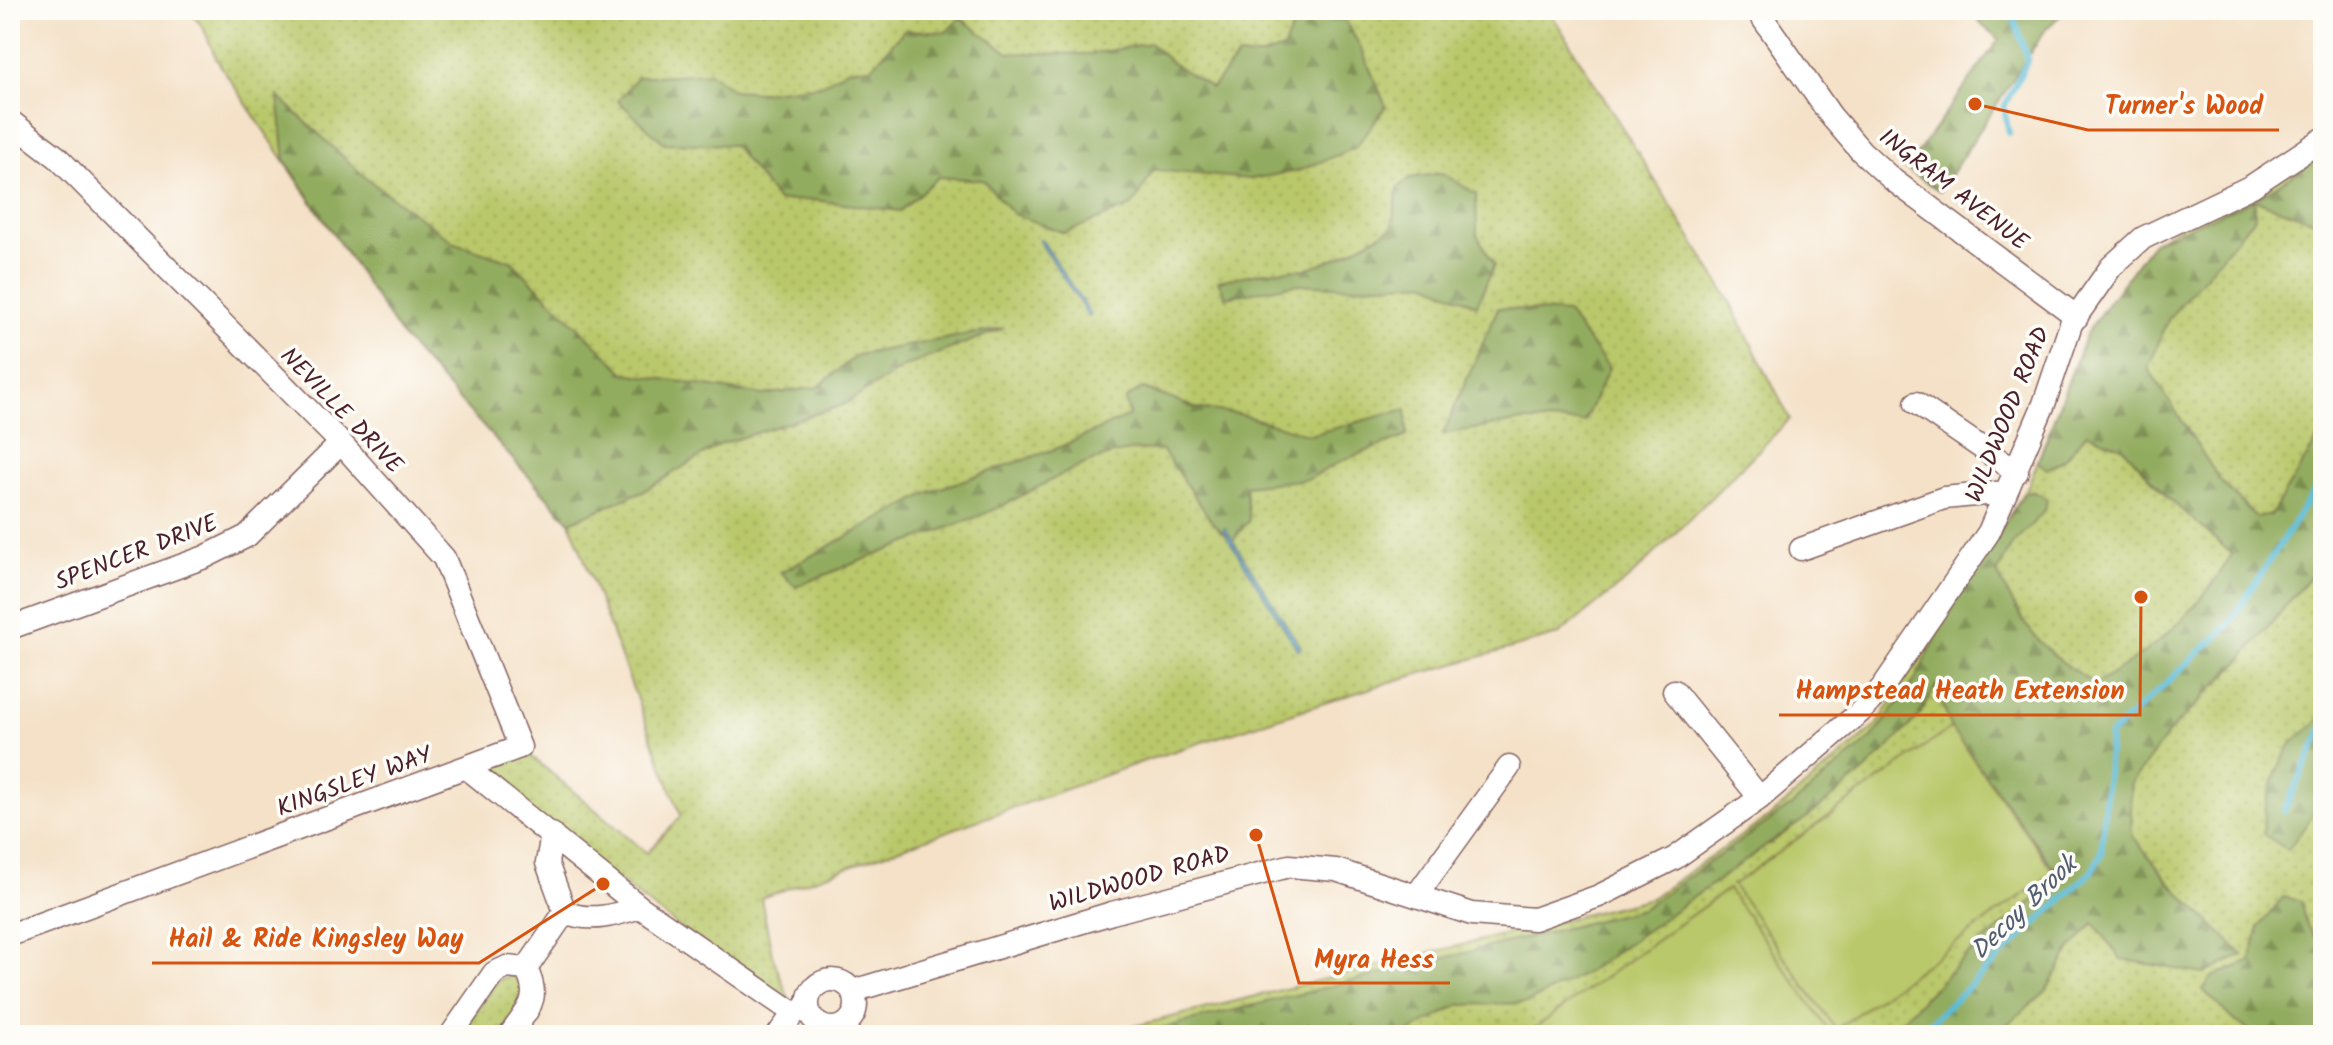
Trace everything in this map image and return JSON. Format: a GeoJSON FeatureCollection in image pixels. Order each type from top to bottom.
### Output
{"type":"FeatureCollection","features":[{"type":"Feature","properties":{"kind":"street","name":"INGRAM AVENUE"},"geometry":{"type":"LineString","coordinates":[[1757,10],[1831,116],[1861,151],[1893,180],[2077,317]]}},
{"type":"Feature","properties":{"kind":"street","name":"NEVILLE DRIVE"},"geometry":{"type":"LineString","coordinates":[[10,121],[57,157],[341,443],[444,558],[520,747],[467,768]]}},
{"type":"Feature","properties":{"kind":"street","name":"WILDWOOD ROAD"},"geometry":{"type":"LineString","coordinates":[[853,991],[1054,929],[1289,866],[1336,870],[1472,914],[1534,919],[1599,896],[1675,858],[1760,798],[1860,712],[1882,688],[1989,532],[2012,482],[2071,324],[2111,267],[2143,238],[2252,186],[2323,139]]}},
{"type":"Feature","properties":{"kind":"street"},"geometry":{"type":"LineString","coordinates":[[1916,403],[2012,482]]}},
{"type":"Feature","properties":{"kind":"street","name":"SPENCER DRIVE"},"geometry":{"type":"LineString","coordinates":[[10,628],[205,557],[247,536],[341,443]]}},
{"type":"Feature","properties":{"kind":"street"},"geometry":{"type":"LineString","coordinates":[[1801,549],[1944,498],[2012,482]]}},
{"type":"Feature","properties":{"kind":"street"},"geometry":{"type":"LineString","coordinates":[[1674,691],[1760,798]]}},
{"type":"Feature","properties":{"kind":"street"},"geometry":{"type":"LineString","coordinates":[[1416,896],[1509,767]]}},
{"type":"Feature","properties":{"kind":"street","name":"KINGSLEY WAY"},"geometry":{"type":"LineString","coordinates":[[10,935],[467,768],[640,907],[801,1010]]}},
{"type":"Feature","properties":{"kind":"street"},"geometry":{"type":"LineString","coordinates":[[552,834],[547,863],[565,912],[578,917],[600,917],[640,907]]}},
{"type":"Feature","properties":{"kind":"street"},"geometry":{"type":"LineString","coordinates":[[526,969],[565,912]]}},
{"type":"Feature","properties":{"kind":"street"},"geometry":{"type":"LineString","coordinates":[[451,1035],[494,973],[507,967],[526,969]]}},
{"type":"Feature","properties":{"kind":"street"},"geometry":{"type":"LineString","coordinates":[[510,1035],[534,1000],[535,987],[526,969]]}},
{"type":"Feature","properties":{"kind":"street"},"geometry":{"type":"LineString","coordinates":[[778,1035],[801,1010],[811,991],[827,979],[837,979],[853,991],[854,1015],[841,1027],[821,1026],[801,1010]]}},
{"type":"Feature","properties":{"kind":"green space"},"geometry":{"type":"Polygon","coordinates":[[[188,10],[1549,10],[1727,296],[1790,419],[1632,576],[1558,635],[1387,683],[1150,759],[761,898],[772,954],[794,1013],[467,768],[520,747],[647,853],[681,816],[570,522],[402,337],[217,60],[203,27],[188,10]]]}},
{"type":"Feature","properties":{"kind":"green space"},"geometry":{"type":"Polygon","coordinates":[[[1972,10],[2066,10],[2046,29],[1940,191],[1906,169],[1999,39],[1983,26],[1972,10]]]}},
{"type":"Feature","properties":{"kind":"green space"},"geometry":{"type":"Polygon","coordinates":[[[960,18],[1009,53],[1091,54],[1150,43],[1172,63],[1212,88],[1238,56],[1262,56],[1283,49],[1296,20],[1344,19],[1360,46],[1386,106],[1355,148],[1298,171],[1250,179],[1154,170],[1132,206],[1064,233],[1013,214],[983,180],[938,177],[900,211],[813,200],[778,201],[733,145],[664,143],[618,101],[637,77],[710,73],[733,90],[761,92],[822,85],[847,69],[872,67],[904,30],[946,32],[960,18]]]}},
{"type":"Feature","properties":{"kind":"green space"},"geometry":{"type":"Polygon","coordinates":[[[278,96],[367,179],[455,243],[511,261],[625,373],[763,395],[818,387],[857,355],[1004,328],[904,367],[843,405],[721,444],[645,490],[570,522],[402,337],[285,160],[278,96]]]}},
{"type":"Feature","properties":{"kind":"green space"},"geometry":{"type":"Polygon","coordinates":[[[2323,144],[2323,1035],[1099,1035],[1651,898],[1773,814],[1876,726],[2028,486],[2087,332],[2153,242],[2323,144]]]}},
{"type":"Feature","properties":{"kind":"green space"},"geometry":{"type":"Polygon","coordinates":[[[2323,156],[2323,224],[2255,200],[2255,217],[2169,318],[2148,368],[2221,482],[2257,518],[2271,515],[2323,431],[2323,561],[2239,662],[2170,731],[2130,785],[2132,835],[2170,883],[2243,955],[2204,974],[2121,959],[2094,923],[2070,950],[2046,991],[1995,1035],[1887,1035],[1967,955],[2061,878],[1951,728],[1936,686],[1919,717],[1864,772],[1813,813],[1586,973],[1527,1003],[1459,1005],[1410,1032],[1380,1035],[1134,1035],[1642,909],[1795,803],[1873,737],[1915,680],[1947,615],[2024,493],[2033,491],[2047,499],[2045,511],[2013,543],[1997,572],[2016,609],[2036,637],[2061,661],[2096,684],[2156,643],[2204,595],[2232,554],[2165,495],[2124,448],[2087,433],[2063,460],[2047,469],[2038,462],[2087,332],[2153,242],[2255,199],[2323,156]]]}},
{"type":"Feature","properties":{"kind":"green space"},"geometry":{"type":"Polygon","coordinates":[[[1442,173],[1476,194],[1477,235],[1494,265],[1477,305],[1425,282],[1351,287],[1297,284],[1226,297],[1218,281],[1268,271],[1306,269],[1341,256],[1392,228],[1398,188],[1410,178],[1442,173]]]}},
{"type":"Feature","properties":{"kind":"green space"},"geometry":{"type":"Polygon","coordinates":[[[1498,308],[1567,313],[1609,368],[1584,422],[1523,421],[1443,434],[1498,308]]]}},
{"type":"Feature","properties":{"kind":"green space"},"geometry":{"type":"Polygon","coordinates":[[[1143,388],[1195,408],[1239,414],[1310,435],[1406,409],[1407,436],[1343,460],[1309,479],[1245,486],[1249,520],[1232,542],[1213,523],[1163,451],[1138,450],[1090,462],[974,518],[796,587],[781,572],[932,491],[1058,448],[1129,416],[1126,399],[1143,388]]]}},
{"type":"Feature","properties":{"kind":"green space"},"geometry":{"type":"Polygon","coordinates":[[[2323,713],[2323,801],[2288,850],[2263,834],[2268,799],[2286,753],[2323,713]]]}},
{"type":"Feature","properties":{"kind":"green space"},"geometry":{"type":"Polygon","coordinates":[[[1951,728],[2054,872],[1836,1029],[1733,885],[1951,728]]]}},
{"type":"Feature","properties":{"kind":"green space"},"geometry":{"type":"Polygon","coordinates":[[[1728,889],[1831,1033],[1525,1035],[1728,889]]]}},
{"type":"Feature","properties":{"kind":"green space"},"geometry":{"type":"Polygon","coordinates":[[[2283,897],[2302,901],[2307,925],[2323,945],[2323,1035],[2257,1035],[2232,1019],[2203,990],[2212,977],[2251,961],[2259,927],[2283,897]]]}},
{"type":"Feature","properties":{"kind":"green space"},"geometry":{"type":"Polygon","coordinates":[[[517,975],[529,993],[504,1035],[460,1035],[499,979],[517,975]]]}},
{"type":"Feature","properties":{"kind":"water"},"geometry":{"type":"Polygon","coordinates":[[[1041,239],[1091,315],[1089,317],[1039,241],[1041,239]]]}},
{"type":"Feature","properties":{"kind":"water"},"geometry":{"type":"Polygon","coordinates":[[[1225,528],[1301,648],[1298,650],[1223,530],[1225,528]]]}},
{"type":"Feature","properties":{"kind":"waterway","name":"Decoy Brook"},"geometry":{"type":"LineString","coordinates":[[2009,133],[2004,107],[2028,60],[2011,10]]}},
{"type":"Feature","properties":{"kind":"waterway","name":"Decoy Brook"},"geometry":{"type":"LineString","coordinates":[[1917,1035],[2093,870],[2101,855],[2110,735],[2228,626],[2323,477]]}},
{"type":"Feature","properties":{"kind":"waterway"},"geometry":{"type":"LineString","coordinates":[[2284,811],[2323,728]]}},
{"type":"Feature","properties":{"kind":"place","name":"Turner's Wood"},"geometry":{"type":"Point","coordinates":[1975,104]}},
{"type":"Feature","properties":{"kind":"place","name":"Hampstead Heath Extension"},"geometry":{"type":"Point","coordinates":[2141,597]}},
{"type":"Feature","properties":{"kind":"place","name":"Myra Hess"},"geometry":{"type":"Point","coordinates":[1256,835]}},
{"type":"Feature","properties":{"kind":"place","name":"Hail & Ride Kingsley Way"},"geometry":{"type":"Point","coordinates":[603,884]}}]}
